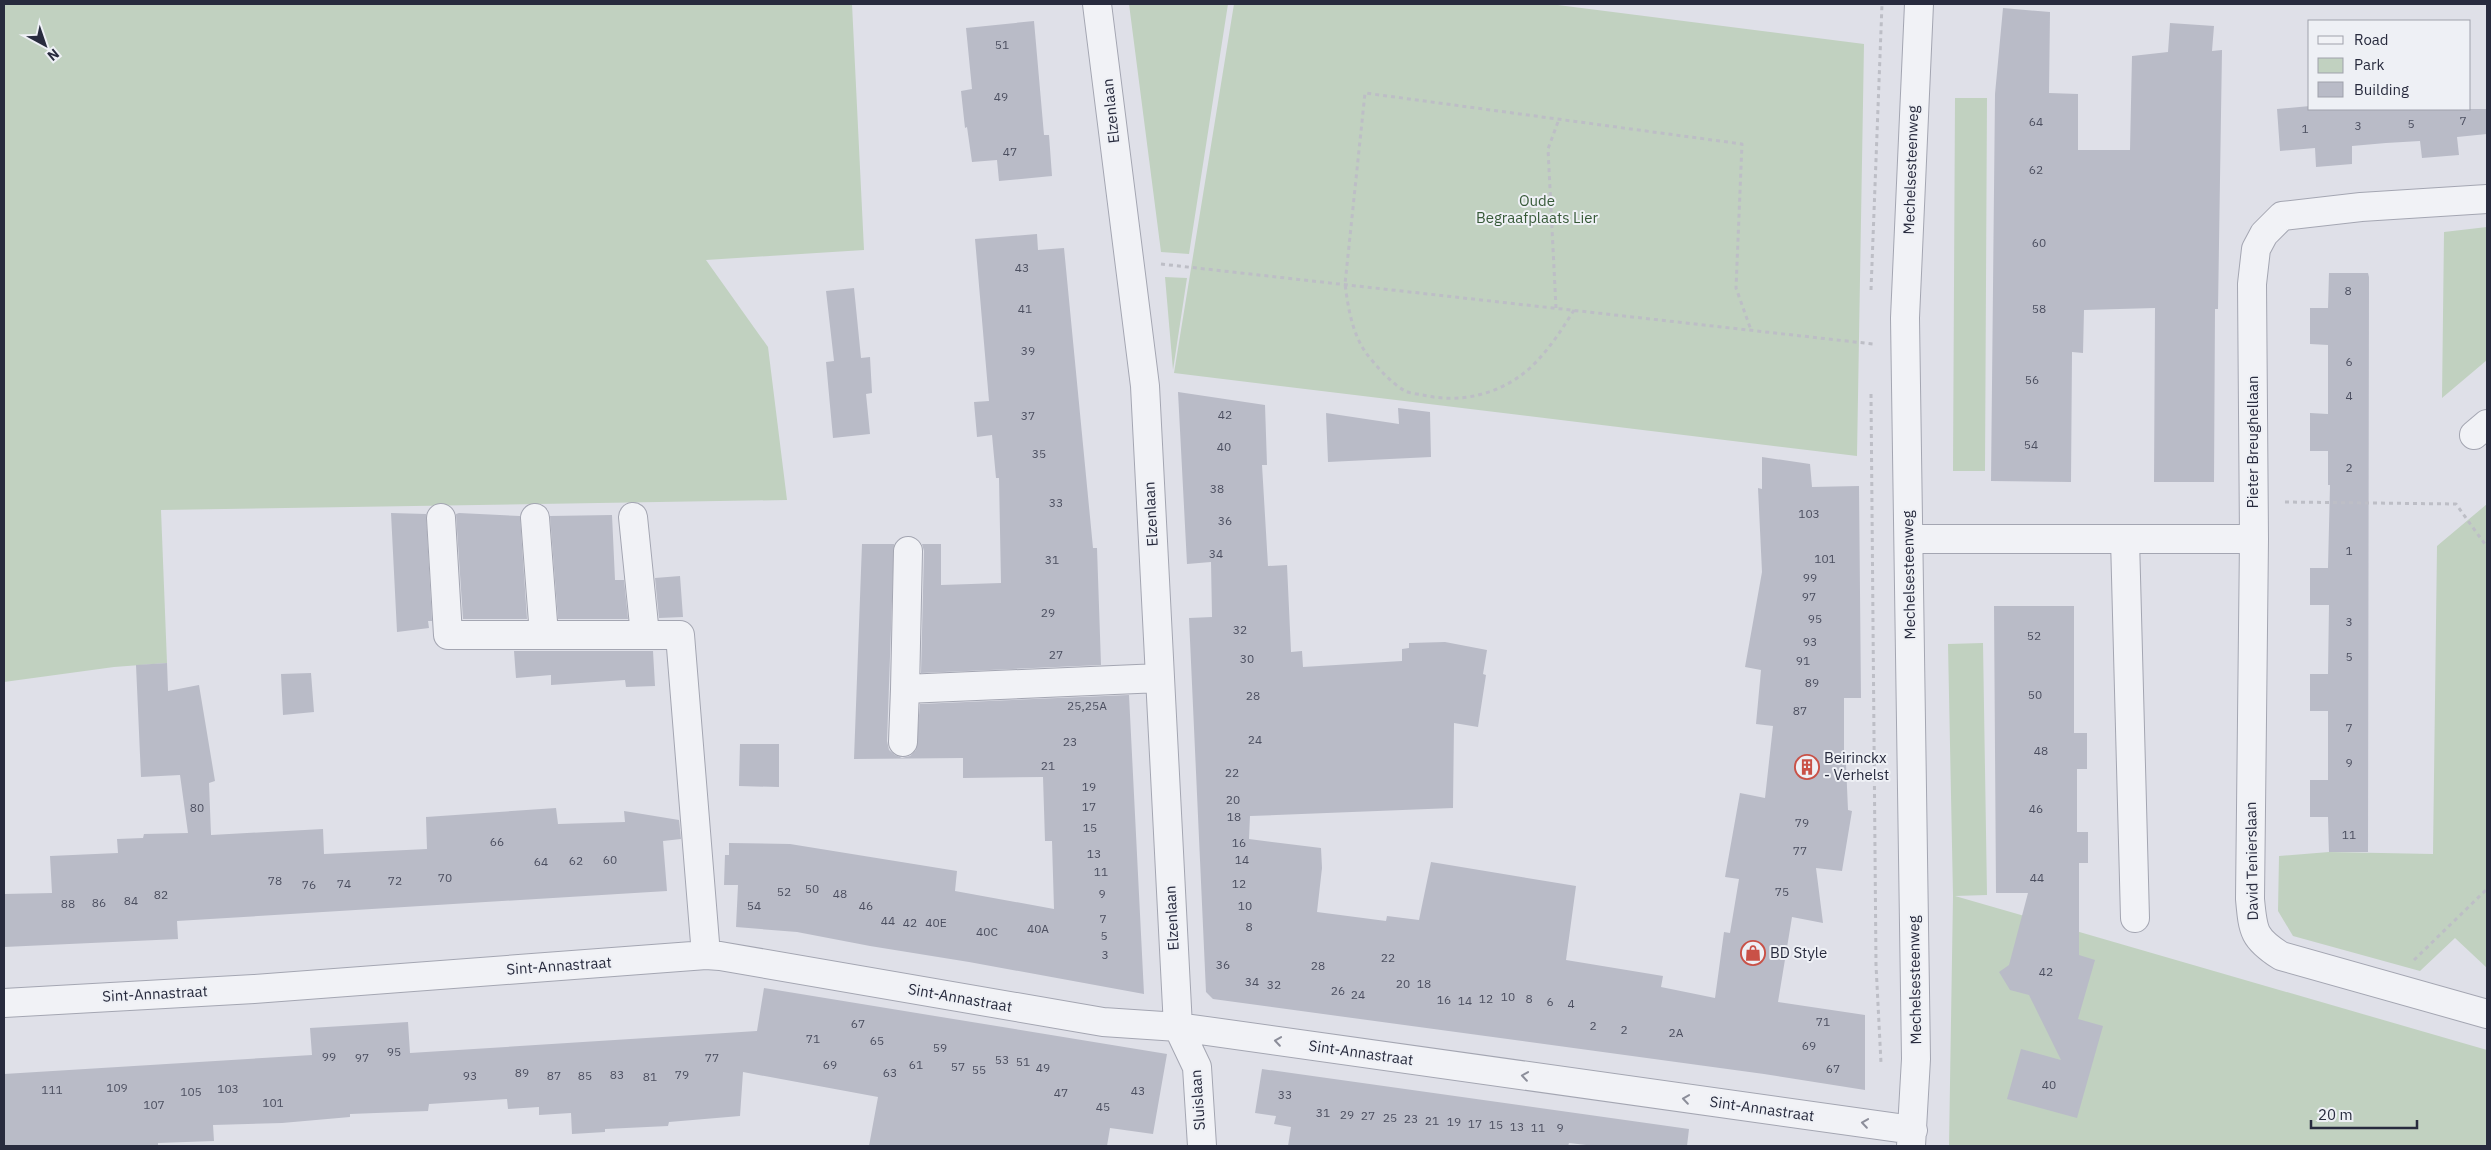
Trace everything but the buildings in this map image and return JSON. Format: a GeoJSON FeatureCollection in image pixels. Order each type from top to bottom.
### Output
{"type":"FeatureCollection","features":[{"type":"Feature","properties":{"kind":"street","name":"Elzenlaan"},"geometry":{"type":"LineString","coordinates":[[1097,4],[1119,187],[1131,261],[1145,386],[1178,1027]]}},
{"type":"Feature","properties":{"kind":"street","name":"Mechelsesteenweg"},"geometry":{"type":"LineString","coordinates":[[1912,1138],[1916,1059],[1905,318],[1919,4]]}},
{"type":"Feature","properties":{"kind":"street","name":"Pieter Breughellaan"},"geometry":{"type":"LineString","coordinates":[[2254,539],[2252,284],[2256,249],[2264,234],[2282,216],[2362,207],[2487,199]]}},
{"type":"Feature","properties":{"kind":"street"},"geometry":{"type":"LineString","coordinates":[[633,517],[645,635]]}},
{"type":"Feature","properties":{"kind":"street"},"geometry":{"type":"LineString","coordinates":[[441,518],[448,634],[680,635],[706,956]]}},
{"type":"Feature","properties":{"kind":"street"},"geometry":{"type":"LineString","coordinates":[[535,518],[544,635]]}},
{"type":"Feature","properties":{"kind":"street"},"geometry":{"type":"LineString","coordinates":[[2125,539],[2135,918]]}},
{"type":"Feature","properties":{"kind":"street"},"geometry":{"type":"LineString","coordinates":[[1909,540],[2254,539]]}},
{"type":"Feature","properties":{"kind":"street","name":"David Tenierslaan"},"geometry":{"type":"LineString","coordinates":[[2254,539],[2250,899],[2253,929],[2265,945],[2281,956],[2487,1014]]}},
{"type":"Feature","properties":{"kind":"street"},"geometry":{"type":"LineString","coordinates":[[903,742],[908,550]]}},
{"type":"Feature","properties":{"kind":"street"},"geometry":{"type":"LineString","coordinates":[[904,689],[1160,678]]}},
{"type":"Feature","properties":{"kind":"street","name":"Sint-Annastraat"},"geometry":{"type":"LineString","coordinates":[[4,1003],[254,989],[720,956],[1103,1022],[1178,1027],[1912,1138]]}},
{"type":"Feature","properties":{"kind":"street","name":"Sluislaan"},"geometry":{"type":"LineString","coordinates":[[1178,1027],[1197,1067],[1202,1146]]}},
{"type":"Feature","properties":{"kind":"path"},"geometry":{"type":"LineString","coordinates":[[1574,310],[1555,341],[1529,368],[1506,384],[1485,393],[1459,400],[1405,391],[1366,352],[1355,330],[1348,309],[1344,284],[1365,93],[1742,144],[1736,288],[1751,330]]}},
{"type":"Feature","properties":{"kind":"path"},"geometry":{"type":"LineString","coordinates":[[1556,308],[1548,149],[1559,119]]}},
{"type":"Feature","properties":{"kind":"path"},"geometry":{"type":"LineString","coordinates":[[1131,261],[1906,347]]}},
{"type":"Feature","properties":{"kind":"path"},"geometry":{"type":"LineString","coordinates":[[2253,502],[2456,504],[2487,547]]}},
{"type":"Feature","properties":{"kind":"path"},"geometry":{"type":"LineString","coordinates":[[2387,986],[2487,889]]}},
{"type":"Feature","properties":{"kind":"green space"},"geometry":{"type":"Polygon","coordinates":[[[4,4],[852,4],[864,250],[706,260],[768,347],[787,500],[161,510],[167,663],[114,667],[4,682],[4,4]]]}},
{"type":"Feature","properties":{"kind":"green space"},"geometry":{"type":"Polygon","coordinates":[[[1129,4],[1228,4],[1189,254],[1161,252],[1129,4]]]}},
{"type":"Feature","properties":{"kind":"green space","name":"Oude Begraafplaats Lier"},"geometry":{"type":"Polygon","coordinates":[[[1234,4],[1550,4],[1864,44],[1857,456],[1174,373],[1234,4]]]}},
{"type":"Feature","properties":{"kind":"green space"},"geometry":{"type":"Polygon","coordinates":[[[1955,98],[1987,98],[1985,471],[1953,471],[1955,98]]]}},
{"type":"Feature","properties":{"kind":"green space"},"geometry":{"type":"Polygon","coordinates":[[[2487,227],[2487,360],[2442,398],[2444,232],[2487,227]]]}},
{"type":"Feature","properties":{"kind":"green space"},"geometry":{"type":"Polygon","coordinates":[[[1165,277],[1187,278],[1173,370],[1165,277]]]}},
{"type":"Feature","properties":{"kind":"green space"},"geometry":{"type":"Polygon","coordinates":[[[2487,504],[2487,968],[2455,938],[2420,971],[2293,936],[2278,911],[2279,856],[2329,852],[2433,854],[2437,546],[2487,504]]]}},
{"type":"Feature","properties":{"kind":"green space"},"geometry":{"type":"Polygon","coordinates":[[[1983,643],[1987,895],[1955,896],[2487,1050],[2487,1146],[1949,1146],[1953,896],[1948,644],[1983,643]]]}},
{"type":"Feature","properties":{"kind":"place","name":"Beirinckx - Verhelst"},"geometry":{"type":"Point","coordinates":[1807,767]}},
{"type":"Feature","properties":{"kind":"place","name":"BD Style"},"geometry":{"type":"Point","coordinates":[1753,953]}}]}
